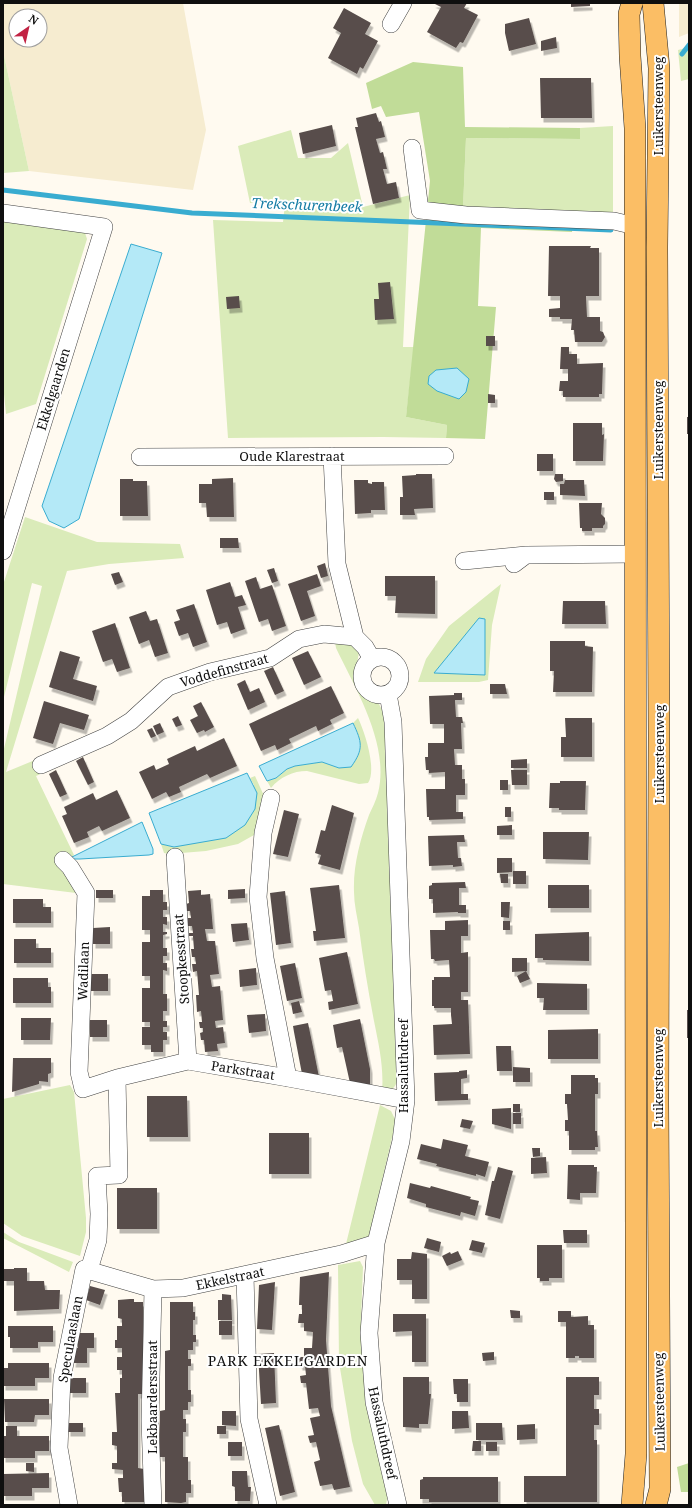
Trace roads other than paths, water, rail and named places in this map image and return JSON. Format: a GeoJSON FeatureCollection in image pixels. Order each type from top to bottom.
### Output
{"type":"FeatureCollection","features":[{"type":"Feature","properties":{"kind":"main road","name":"Luikersteenweg"},"geometry":{"type":"LineString","coordinates":[[632,3],[630,14],[630,49],[635,128],[636,1446],[632,1505]]}},
{"type":"Feature","properties":{"kind":"main road","name":"Luikersteenweg"},"geometry":{"type":"LineString","coordinates":[[653,3],[659,68],[657,239],[660,728],[658,1110],[660,1489],[656,1505]]}},
{"type":"Feature","properties":{"kind":"street"},"geometry":{"type":"LineString","coordinates":[[391,24],[403,3]]}},
{"type":"Feature","properties":{"kind":"street"},"geometry":{"type":"LineString","coordinates":[[412,148],[420,210],[466,215],[614,221],[635,226]]}},
{"type":"Feature","properties":{"kind":"street","name":"Ekkelgaarden"},"geometry":{"type":"LineString","coordinates":[[3,213],[104,227],[3,551]]}},
{"type":"Feature","properties":{"kind":"street"},"geometry":{"type":"LineString","coordinates":[[332,456],[337,564],[354,637],[365,647],[372,659]]}},
{"type":"Feature","properties":{"kind":"street","name":"Oude Klarestraat"},"geometry":{"type":"LineString","coordinates":[[140,457],[445,456]]}},
{"type":"Feature","properties":{"kind":"street"},"geometry":{"type":"LineString","coordinates":[[464,561],[635,554]]}},
{"type":"Feature","properties":{"kind":"street","name":"Voddefinstraat"},"geometry":{"type":"LineString","coordinates":[[41,765],[107,736],[131,721],[168,687],[210,672],[270,658],[299,639],[324,634],[354,637]]}},
{"type":"Feature","properties":{"kind":"street"},"geometry":{"type":"LineString","coordinates":[[382,657],[388,658],[396,664],[399,669],[400,681],[388,694],[376,694],[366,687],[362,675],[364,668],[372,659],[382,657]]}},
{"type":"Feature","properties":{"kind":"street","name":"Hassaluthdreef"},"geometry":{"type":"LineString","coordinates":[[388,694],[393,722],[406,1100],[401,1141],[376,1243],[369,1334],[374,1402],[398,1505]]}},
{"type":"Feature","properties":{"kind":"street"},"geometry":{"type":"LineString","coordinates":[[271,798],[263,833],[258,897],[266,958],[288,1078]]}},
{"type":"Feature","properties":{"kind":"street","name":"Stoopkesstraat"},"geometry":{"type":"LineString","coordinates":[[175,857],[188,1061]]}},
{"type":"Feature","properties":{"kind":"street","name":"Wadilaan"},"geometry":{"type":"LineString","coordinates":[[63,860],[70,867],[86,893],[79,1072],[82,1089]]}},
{"type":"Feature","properties":{"kind":"street","name":"Parkstraat"},"geometry":{"type":"LineString","coordinates":[[82,1089],[117,1078],[188,1061],[406,1100]]}},
{"type":"Feature","properties":{"kind":"street","name":"Speculaaslaan"},"geometry":{"type":"LineString","coordinates":[[69,1505],[60,1448],[62,1378],[86,1270],[98,1240],[99,1214],[97,1176],[119,1175],[117,1078]]}},
{"type":"Feature","properties":{"kind":"street","name":"Ekkelstraat"},"geometry":{"type":"LineString","coordinates":[[86,1270],[153,1289],[183,1288],[341,1254],[376,1243]]}},
{"type":"Feature","properties":{"kind":"street"},"geometry":{"type":"LineString","coordinates":[[245,1275],[249,1419],[268,1505]]}},
{"type":"Feature","properties":{"kind":"street","name":"Lekbaardersstraat"},"geometry":{"type":"LineString","coordinates":[[153,1289],[150,1421],[153,1505]]}},
{"type":"Feature","properties":{"kind":"water"},"geometry":{"type":"Polygon","coordinates":[[[131,244],[162,253],[79,519],[64,528],[49,521],[42,506],[131,244]]]}},
{"type":"Feature","properties":{"kind":"water"},"geometry":{"type":"Polygon","coordinates":[[[457,368],[469,379],[466,392],[459,399],[437,391],[428,384],[429,376],[436,370],[457,368]]]}},
{"type":"Feature","properties":{"kind":"water"},"geometry":{"type":"Polygon","coordinates":[[[479,618],[485,619],[485,675],[434,673],[479,618]]]}},
{"type":"Feature","properties":{"kind":"water"},"geometry":{"type":"Polygon","coordinates":[[[353,723],[360,741],[360,750],[351,767],[339,768],[322,762],[295,766],[287,769],[276,778],[267,781],[259,766],[353,723]]]}},
{"type":"Feature","properties":{"kind":"water"},"geometry":{"type":"Polygon","coordinates":[[[247,773],[257,793],[255,809],[245,825],[226,838],[174,847],[161,844],[149,813],[247,773]]]}},
{"type":"Feature","properties":{"kind":"water"},"geometry":{"type":"Polygon","coordinates":[[[142,822],[153,849],[153,854],[80,859],[74,859],[72,857],[142,822]]]}},
{"type":"Feature","properties":{"kind":"waterway","name":"Trekschurenbeek"},"geometry":{"type":"LineString","coordinates":[[682,54],[689,45]]}},
{"type":"Feature","properties":{"kind":"waterway","name":"Trekschurenbeek"},"geometry":{"type":"LineString","coordinates":[[3,190],[192,213],[611,230]]}},
{"type":"Feature","properties":{"kind":"district","name":"PARK EKKELGARDEN"},"geometry":{"type":"Point","coordinates":[288,1361]}}]}
